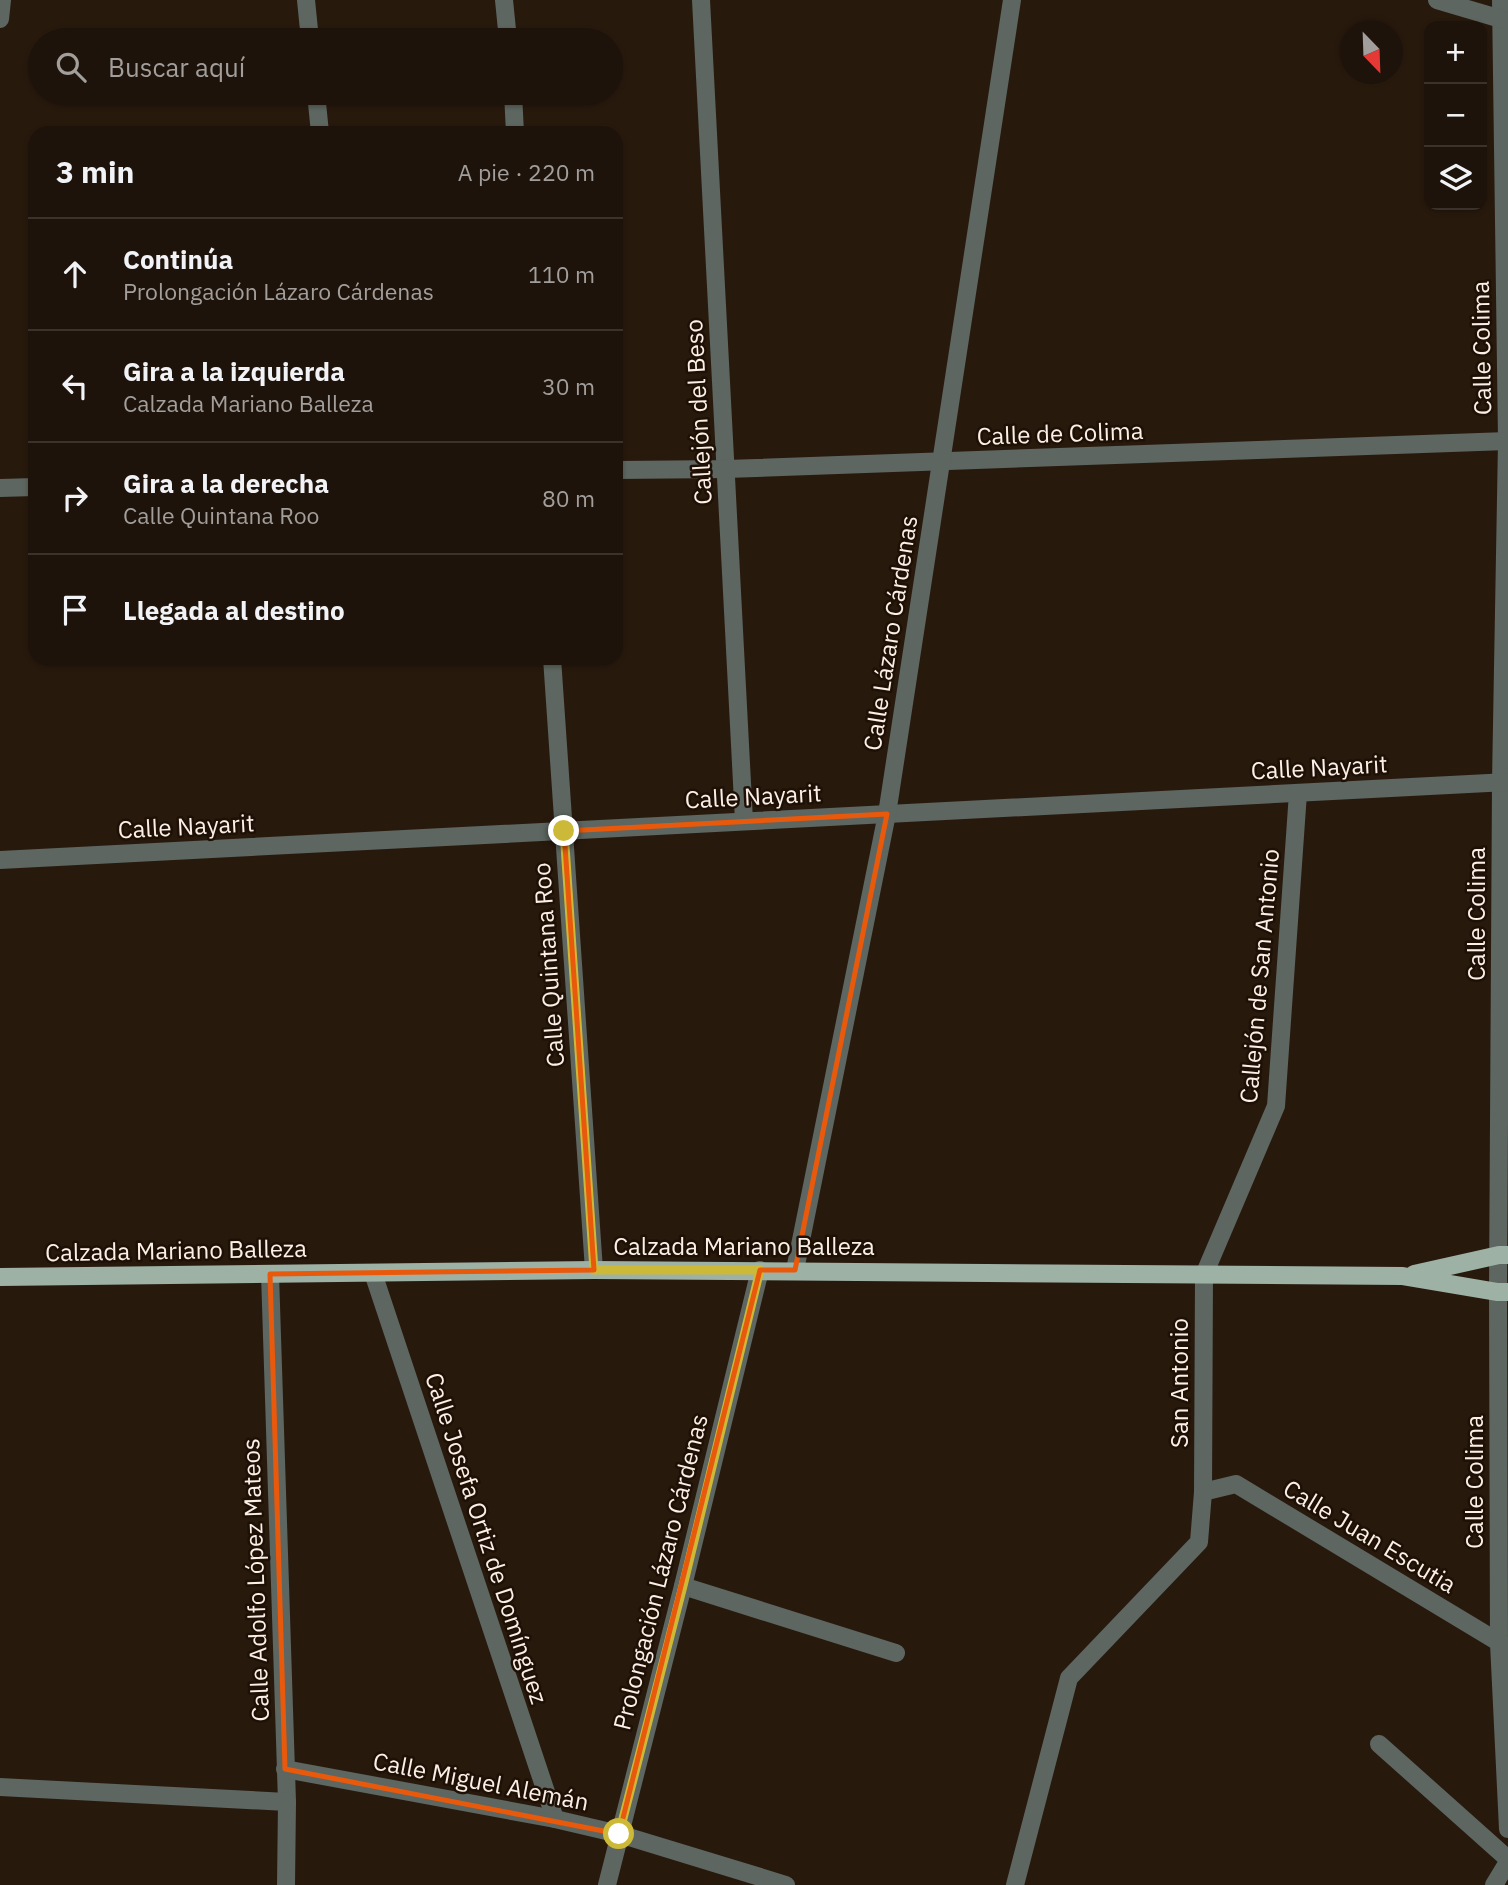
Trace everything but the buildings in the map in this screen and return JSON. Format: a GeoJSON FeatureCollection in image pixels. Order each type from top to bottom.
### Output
{"type":"FeatureCollection","features":[{"type":"Feature","properties":{"kind":"main road","name":"Calzada Mariano Balleza"},"geometry":{"type":"LineString","coordinates":[[1403,1276],[1504,1255]]}},
{"type":"Feature","properties":{"kind":"main road","name":"Calzada Mariano Balleza"},"geometry":{"type":"LineString","coordinates":[[0,1277],[594,1270],[1403,1276],[1503,1292]]}},
{"type":"Feature","properties":{"kind":"street"},"geometry":{"type":"LineString","coordinates":[[0,19],[2,0]]}},
{"type":"Feature","properties":{"kind":"street"},"geometry":{"type":"LineString","coordinates":[[306,0],[309,28]]}},
{"type":"Feature","properties":{"kind":"street"},"geometry":{"type":"LineString","coordinates":[[504,0],[507,28]]}},
{"type":"Feature","properties":{"kind":"street","name":"Callejón del Beso"},"geometry":{"type":"LineString","coordinates":[[701,0],[744,821]]}},
{"type":"Feature","properties":{"kind":"street","name":"Calle Lázaro Cárdenas"},"geometry":{"type":"LineString","coordinates":[[795,1270],[887,814],[1013,0]]}},
{"type":"Feature","properties":{"kind":"street"},"geometry":{"type":"LineString","coordinates":[[1437,0],[1505,20]]}},
{"type":"Feature","properties":{"kind":"street","name":"Calle Colima"},"geometry":{"type":"LineString","coordinates":[[1502,0],[1505,20],[1507,441],[1503,1292],[1504,1645],[1508,1829]]}},
{"type":"Feature","properties":{"kind":"street"},"geometry":{"type":"LineString","coordinates":[[317,105],[319,126]]}},
{"type":"Feature","properties":{"kind":"street"},"geometry":{"type":"LineString","coordinates":[[514,105],[515,126]]}},
{"type":"Feature","properties":{"kind":"street","name":"Calle de Colima"},"geometry":{"type":"LineString","coordinates":[[623,470],[726,469],[1507,441]]}},
{"type":"Feature","properties":{"kind":"street"},"geometry":{"type":"LineString","coordinates":[[0,488],[28,487]]}},
{"type":"Feature","properties":{"kind":"street","name":"Calle Quintana Roo"},"geometry":{"type":"LineString","coordinates":[[552,665],[594,1270]]}},
{"type":"Feature","properties":{"kind":"street","name":"Calle Nayarit"},"geometry":{"type":"LineString","coordinates":[[0,860],[1505,782]]}},
{"type":"Feature","properties":{"kind":"street","name":"Callejón de San Antonio"},"geometry":{"type":"LineString","coordinates":[[1204,1275],[1276,1106],[1298,793]]}},
{"type":"Feature","properties":{"kind":"street","name":"Prolongación Lázaro Cárdenas"},"geometry":{"type":"LineString","coordinates":[[607,1885],[760,1270]]}},
{"type":"Feature","properties":{"kind":"street","name":"Calle Adolfo López Mateos"},"geometry":{"type":"LineString","coordinates":[[271,1273],[287,1802],[286,1885]]}},
{"type":"Feature","properties":{"kind":"street","name":"Calle Josefa Ortiz de Domínguez"},"geometry":{"type":"LineString","coordinates":[[373,1273],[555,1819]]}},
{"type":"Feature","properties":{"kind":"street","name":"San Antonio"},"geometry":{"type":"LineString","coordinates":[[1015,1885],[1069,1678],[1199,1542],[1203,1492],[1204,1275]]}},
{"type":"Feature","properties":{"kind":"street","name":"Calle Juan Escutia"},"geometry":{"type":"LineString","coordinates":[[1203,1492],[1236,1484],[1504,1645]]}},
{"type":"Feature","properties":{"kind":"street"},"geometry":{"type":"LineString","coordinates":[[683,1586],[897,1653]]}},
{"type":"Feature","properties":{"kind":"street"},"geometry":{"type":"LineString","coordinates":[[1379,1744],[1508,1861],[1494,1885]]}},
{"type":"Feature","properties":{"kind":"street","name":"Calle Miguel Alemán"},"geometry":{"type":"LineString","coordinates":[[285,1769],[555,1819],[619,1834],[786,1885]]}},
{"type":"Feature","properties":{"kind":"street"},"geometry":{"type":"LineString","coordinates":[[0,1787],[287,1802]]}},
{"type":"Feature","properties":{"kind":"highlighted area"},"geometry":{"type":"Polygon","coordinates":[[[887,814],[795,1270],[760,1270],[619,1834],[285,1769],[270,1274],[594,1270],[564,831],[887,814]]]}},
{"type":"Feature","properties":{"kind":"route"},"geometry":{"type":"LineString","coordinates":[[564,831],[594,1270],[760,1270],[619,1834]]}}]}
